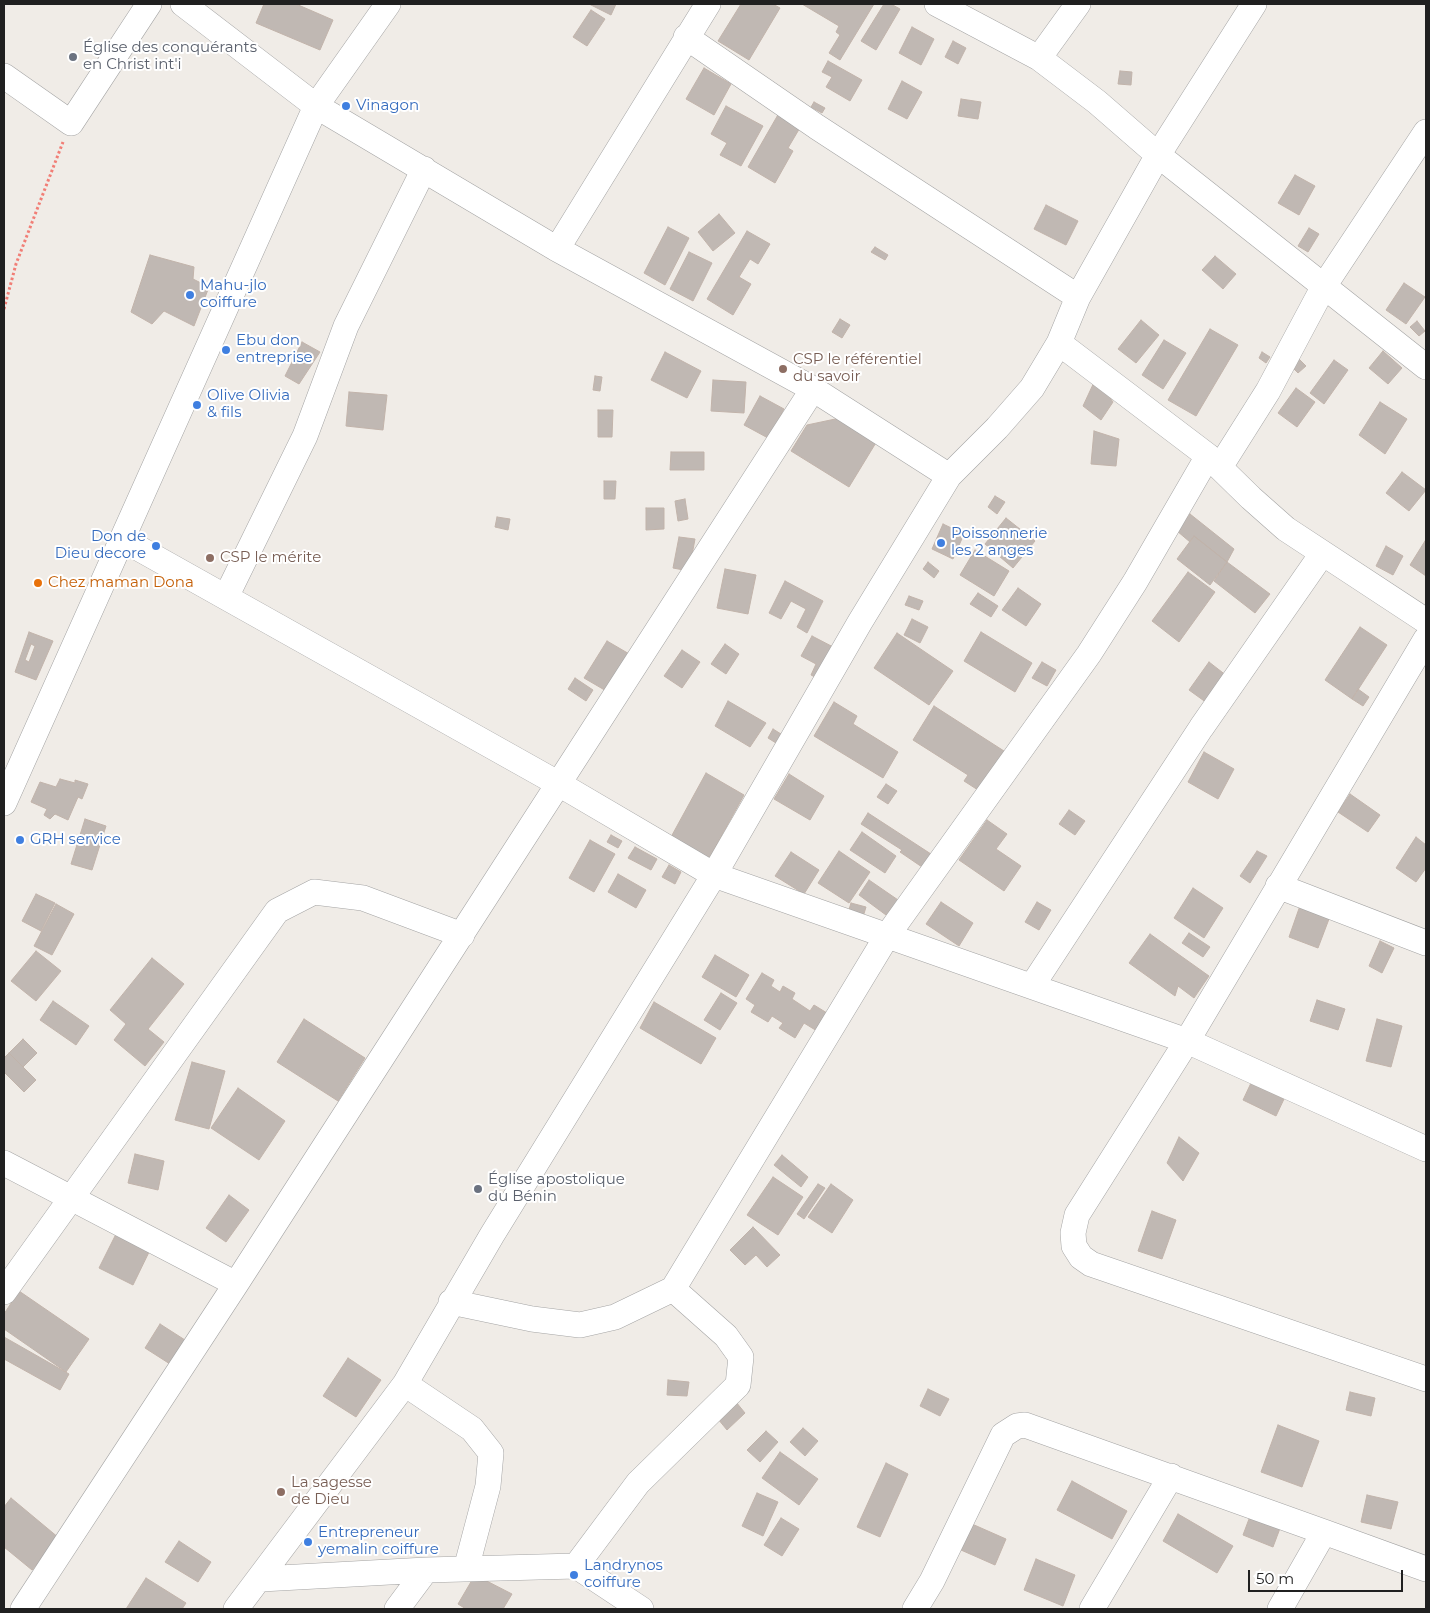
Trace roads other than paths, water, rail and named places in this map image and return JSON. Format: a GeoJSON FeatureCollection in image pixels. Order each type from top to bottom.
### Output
{"type":"FeatureCollection","features":[{"type":"Feature","properties":{"kind":"street"},"geometry":{"type":"LineString","coordinates":[[4,76],[71,123],[149,4]]}},
{"type":"Feature","properties":{"kind":"street"},"geometry":{"type":"LineString","coordinates":[[183,4],[316,106],[558,249],[813,389],[949,476]]}},
{"type":"Feature","properties":{"kind":"street"},"geometry":{"type":"LineString","coordinates":[[4,803],[13,758],[122,539],[316,106],[388,4]]}},
{"type":"Feature","properties":{"kind":"street"},"geometry":{"type":"LineString","coordinates":[[558,249],[686,37],[708,4]]}},
{"type":"Feature","properties":{"kind":"street"},"geometry":{"type":"LineString","coordinates":[[937,4],[1039,58],[1097,102],[1158,155],[1426,367]]}},
{"type":"Feature","properties":{"kind":"street"},"geometry":{"type":"LineString","coordinates":[[1039,58],[1078,4]]}},
{"type":"Feature","properties":{"kind":"street"},"geometry":{"type":"LineString","coordinates":[[236,1609],[405,1384],[451,1302],[714,875],[860,622],[949,476],[998,428],[1032,388],[1059,343],[1078,297],[1158,155],[1254,4]]}},
{"type":"Feature","properties":{"kind":"street"},"geometry":{"type":"LineString","coordinates":[[686,37],[817,127],[1078,297]]}},
{"type":"Feature","properties":{"kind":"street"},"geometry":{"type":"LineString","coordinates":[[451,1302],[532,1319],[580,1325],[615,1316],[673,1289],[887,936],[1089,654],[1214,461],[1268,391],[1324,286],[1426,132]]}},
{"type":"Feature","properties":{"kind":"street"},"geometry":{"type":"LineString","coordinates":[[226,597],[305,436],[346,326],[424,169]]}},
{"type":"Feature","properties":{"kind":"street"},"geometry":{"type":"LineString","coordinates":[[1059,343],[1214,461],[1272,517],[1322,554],[1426,622]]}},
{"type":"Feature","properties":{"kind":"street"},"geometry":{"type":"LineString","coordinates":[[23,1609],[462,935],[813,389]]}},
{"type":"Feature","properties":{"kind":"street"},"geometry":{"type":"LineString","coordinates":[[122,539],[559,784],[714,875],[1186,1041],[1426,1149]]}},
{"type":"Feature","properties":{"kind":"street"},"geometry":{"type":"LineString","coordinates":[[1032,986],[1201,728],[1322,554]]}},
{"type":"Feature","properties":{"kind":"street"},"geometry":{"type":"LineString","coordinates":[[1426,638],[1186,1041],[1077,1215],[1073,1233],[1074,1246],[1081,1257],[1091,1264],[1426,1378]]}},
{"type":"Feature","properties":{"kind":"street"},"geometry":{"type":"LineString","coordinates":[[1278,886],[1426,943]]}},
{"type":"Feature","properties":{"kind":"street"},"geometry":{"type":"LineString","coordinates":[[4,1292],[277,911],[314,892],[334,894],[363,898],[462,935]]}},
{"type":"Feature","properties":{"kind":"street"},"geometry":{"type":"LineString","coordinates":[[4,1163],[236,1284]]}},
{"type":"Feature","properties":{"kind":"street"},"geometry":{"type":"LineString","coordinates":[[576,1566],[638,1483],[738,1385],[741,1357],[726,1336],[673,1289]]}},
{"type":"Feature","properties":{"kind":"street"},"geometry":{"type":"LineString","coordinates":[[405,1384],[472,1429],[491,1453],[488,1486],[466,1569]]}},
{"type":"Feature","properties":{"kind":"street"},"geometry":{"type":"LineString","coordinates":[[915,1609],[932,1581],[1003,1435],[1010,1428],[1025,1425],[1426,1569]]}},
{"type":"Feature","properties":{"kind":"street"},"geometry":{"type":"LineString","coordinates":[[1092,1609],[1170,1476]]}},
{"type":"Feature","properties":{"kind":"street"},"geometry":{"type":"LineString","coordinates":[[1280,1609],[1324,1532]]}},
{"type":"Feature","properties":{"kind":"street"},"geometry":{"type":"LineString","coordinates":[[260,1579],[426,1570],[576,1566],[641,1609]]}},
{"type":"Feature","properties":{"kind":"street"},"geometry":{"type":"LineString","coordinates":[[397,1609],[426,1570]]}},
{"type":"Feature","properties":{"kind":"place","name":"Église des conquérants en Christ int'i"},"geometry":{"type":"Point","coordinates":[73,57]}},
{"type":"Feature","properties":{"kind":"place","name":"Vinagon"},"geometry":{"type":"Point","coordinates":[346,106]}},
{"type":"Feature","properties":{"kind":"place","name":"Mahu-jlo coiffure"},"geometry":{"type":"Point","coordinates":[190,295]}},
{"type":"Feature","properties":{"kind":"place","name":"Ebu don entreprise"},"geometry":{"type":"Point","coordinates":[226,350]}},
{"type":"Feature","properties":{"kind":"place","name":"CSP le référentiel du savoir"},"geometry":{"type":"Point","coordinates":[783,369]}},
{"type":"Feature","properties":{"kind":"place","name":"Olive Olivia & fils"},"geometry":{"type":"Point","coordinates":[197,405]}},
{"type":"Feature","properties":{"kind":"place","name":"Poissonnerie les 2 anges"},"geometry":{"type":"Point","coordinates":[941,543]}},
{"type":"Feature","properties":{"kind":"place","name":"Don de Dieu decore"},"geometry":{"type":"Point","coordinates":[156,546]}},
{"type":"Feature","properties":{"kind":"place","name":"CSP le mérite"},"geometry":{"type":"Point","coordinates":[210,558]}},
{"type":"Feature","properties":{"kind":"place","name":"Chez maman Dona"},"geometry":{"type":"Point","coordinates":[38,583]}},
{"type":"Feature","properties":{"kind":"place","name":"GRH service"},"geometry":{"type":"Point","coordinates":[20,840]}},
{"type":"Feature","properties":{"kind":"place","name":"Église apostolique du Bénin"},"geometry":{"type":"Point","coordinates":[478,1189]}},
{"type":"Feature","properties":{"kind":"place","name":"La sagesse de Dieu"},"geometry":{"type":"Point","coordinates":[281,1492]}},
{"type":"Feature","properties":{"kind":"place","name":"Entrepreneur yemalin coiffure"},"geometry":{"type":"Point","coordinates":[308,1542]}},
{"type":"Feature","properties":{"kind":"place","name":"Landrynos coiffure"},"geometry":{"type":"Point","coordinates":[574,1575]}}]}
